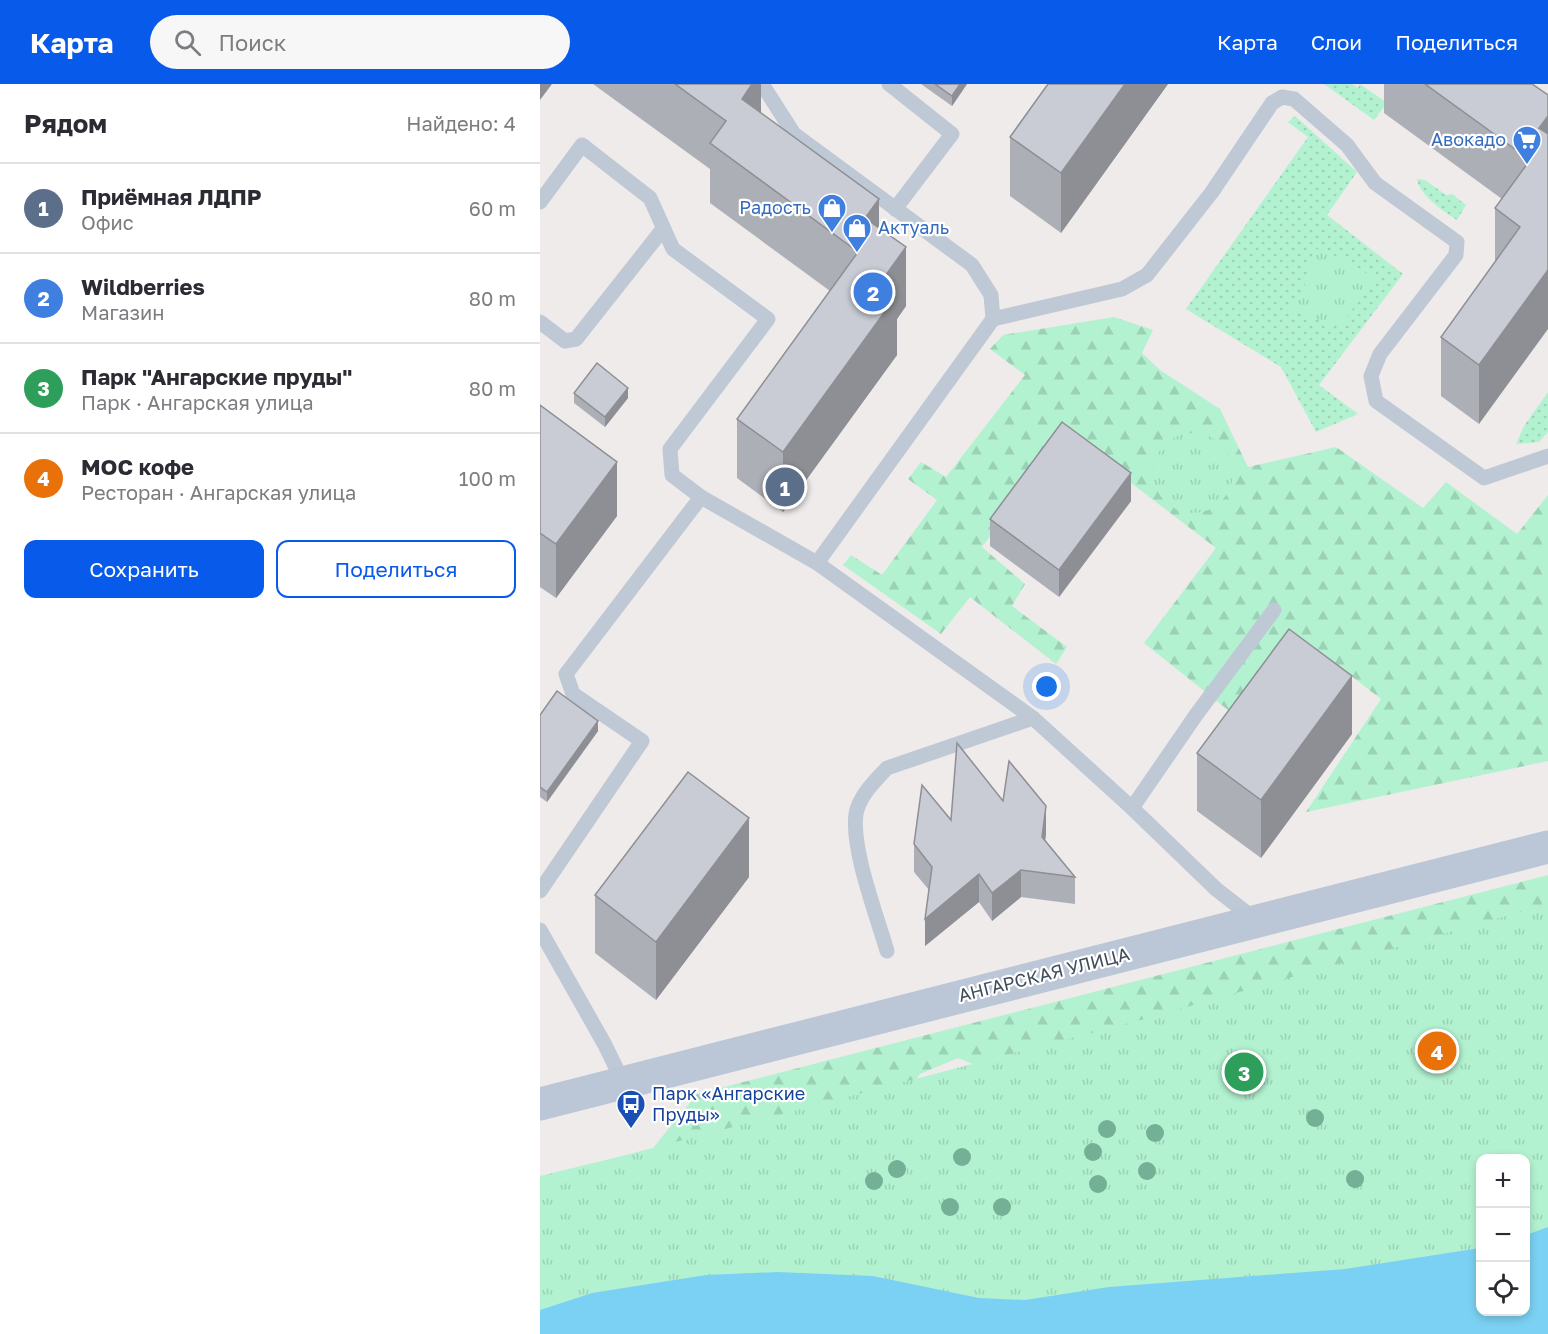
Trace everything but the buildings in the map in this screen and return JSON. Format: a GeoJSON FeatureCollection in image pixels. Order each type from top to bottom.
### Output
{"type":"FeatureCollection","features":[{"type":"Feature","properties":{"kind":"street","name":"АНГАРСКАЯ УЛИЦА"},"geometry":{"type":"LineString","coordinates":[[540,1104],[1548,847]]}},
{"type":"Feature","properties":{"kind":"lane"},"geometry":{"type":"LineString","coordinates":[[762,84],[794,134],[972,265],[991,295],[993,319],[817,563]]}},
{"type":"Feature","properties":{"kind":"lane"},"geometry":{"type":"LineString","coordinates":[[889,84],[952,134],[895,209]]}},
{"type":"Feature","properties":{"kind":"lane"},"geometry":{"type":"LineString","coordinates":[[993,319],[1122,289],[1146,275],[1212,192],[1272,103],[1282,97],[1294,99],[1347,145],[1374,183],[1456,242],[1456,255],[1380,354],[1371,376],[1376,401],[1484,478],[1548,456]]}},
{"type":"Feature","properties":{"kind":"lane"},"geometry":{"type":"LineString","coordinates":[[540,202],[582,145],[650,198],[673,249],[768,319],[670,449],[672,475],[701,497],[817,563],[1033,718],[1132,808],[1216,889],[1257,921]]}},
{"type":"Feature","properties":{"kind":"lane"},"geometry":{"type":"LineString","coordinates":[[540,322],[565,341],[576,339],[663,229]]}},
{"type":"Feature","properties":{"kind":"lane"},"geometry":{"type":"LineString","coordinates":[[540,891],[642,741],[573,694],[566,674],[701,497]]}},
{"type":"Feature","properties":{"kind":"lane"},"geometry":{"type":"LineString","coordinates":[[1132,808],[1196,715],[1274,610]]}},
{"type":"Feature","properties":{"kind":"lane"},"geometry":{"type":"LineString","coordinates":[[887,951],[856,842],[856,813],[870,785],[887,768],[1033,718]]}},
{"type":"Feature","properties":{"kind":"lane"},"geometry":{"type":"LineString","coordinates":[[540,930],[605,1045],[623,1082]]}},
{"type":"Feature","properties":{"kind":"green space"},"geometry":{"type":"Polygon","coordinates":[[[1324,84],[1352,84],[1358,88],[1360,84],[1387,103],[1374,120],[1324,84]]]}},
{"type":"Feature","properties":{"kind":"green space"},"geometry":{"type":"Polygon","coordinates":[[[1295,116],[1357,172],[1327,215],[1403,274],[1319,385],[1358,414],[1316,432],[1281,367],[1186,309],[1308,137],[1288,122],[1295,116]]]}},
{"type":"Feature","properties":{"kind":"green space"},"geometry":{"type":"Polygon","coordinates":[[[1417,179],[1425,180],[1446,195],[1452,194],[1466,205],[1457,220],[1427,197],[1417,179]]]}},
{"type":"Feature","properties":{"kind":"green space"},"geometry":{"type":"Polygon","coordinates":[[[1314,248],[1346,260],[1375,279],[1339,327],[1290,310],[1307,281],[1314,248]]]}},
{"type":"Feature","properties":{"kind":"green space"},"geometry":{"type":"Polygon","coordinates":[[[1114,317],[1153,330],[1142,353],[1160,370],[1220,409],[1248,467],[1336,447],[1423,508],[1446,482],[1517,534],[1548,495],[1548,761],[1306,812],[1381,699],[1306,641],[1243,722],[1144,643],[1216,548],[1067,434],[982,547],[1025,584],[1012,606],[1067,647],[1056,664],[970,597],[941,634],[843,565],[851,555],[882,575],[937,500],[908,479],[921,462],[946,477],[1025,375],[990,349],[1003,335],[1114,317]]]}},
{"type":"Feature","properties":{"kind":"green space"},"geometry":{"type":"Polygon","coordinates":[[[1548,392],[1548,432],[1539,442],[1516,444],[1524,426],[1548,392]]]}},
{"type":"Feature","properties":{"kind":"green space"},"geometry":{"type":"Polygon","coordinates":[[[1193,433],[1208,436],[1221,445],[1230,458],[1233,473],[1230,488],[1221,501],[1208,510],[1193,513],[1178,510],[1165,501],[1156,488],[1153,473],[1156,458],[1165,445],[1178,436],[1193,433]]]}},
{"type":"Feature","properties":{"kind":"green space"},"geometry":{"type":"Polygon","coordinates":[[[1548,875],[1548,957],[997,1074],[958,1058],[920,1074],[905,1094],[635,1170],[697,1094],[1548,875]]]}},
{"type":"Feature","properties":{"kind":"green space"},"geometry":{"type":"Polygon","coordinates":[[[1548,904],[1548,1334],[540,1334],[540,1176],[1148,1018],[1548,904]]]}},
{"type":"Feature","properties":{"kind":"water"},"geometry":{"type":"Polygon","coordinates":[[[1548,1227],[1548,1334],[540,1334],[540,1310],[592,1293],[706,1275],[778,1272],[873,1276],[979,1298],[1025,1300],[1109,1287],[1345,1269],[1476,1249],[1476,1316],[1530,1316],[1530,1234],[1548,1227]]]}},
{"type":"Feature","properties":{"kind":"place","name":"Авокадо"},"geometry":{"type":"Point","coordinates":[1527,166]}},
{"type":"Feature","properties":{"kind":"place","name":"Радость"},"geometry":{"type":"Point","coordinates":[832,234]}},
{"type":"Feature","properties":{"kind":"place","name":"Актуаль"},"geometry":{"type":"Point","coordinates":[857,254]}},
{"type":"Feature","properties":{"kind":"place","name":"Wildberries"},"geometry":{"type":"Point","coordinates":[873,292]}},
{"type":"Feature","properties":{"kind":"place","name":"Приёмная ЛДПР"},"geometry":{"type":"Point","coordinates":[785,487]}},
{"type":"Feature","properties":{"kind":"place","name":"МОС кофе"},"geometry":{"type":"Point","coordinates":[1437,1051]}},
{"type":"Feature","properties":{"kind":"place","name":"Парк \"Ангарские пруды\""},"geometry":{"type":"Point","coordinates":[1244,1072]}},
{"type":"Feature","properties":{"kind":"place","name":"Парк «Ангарские Пруды»"},"geometry":{"type":"Point","coordinates":[631,1130]}}]}
